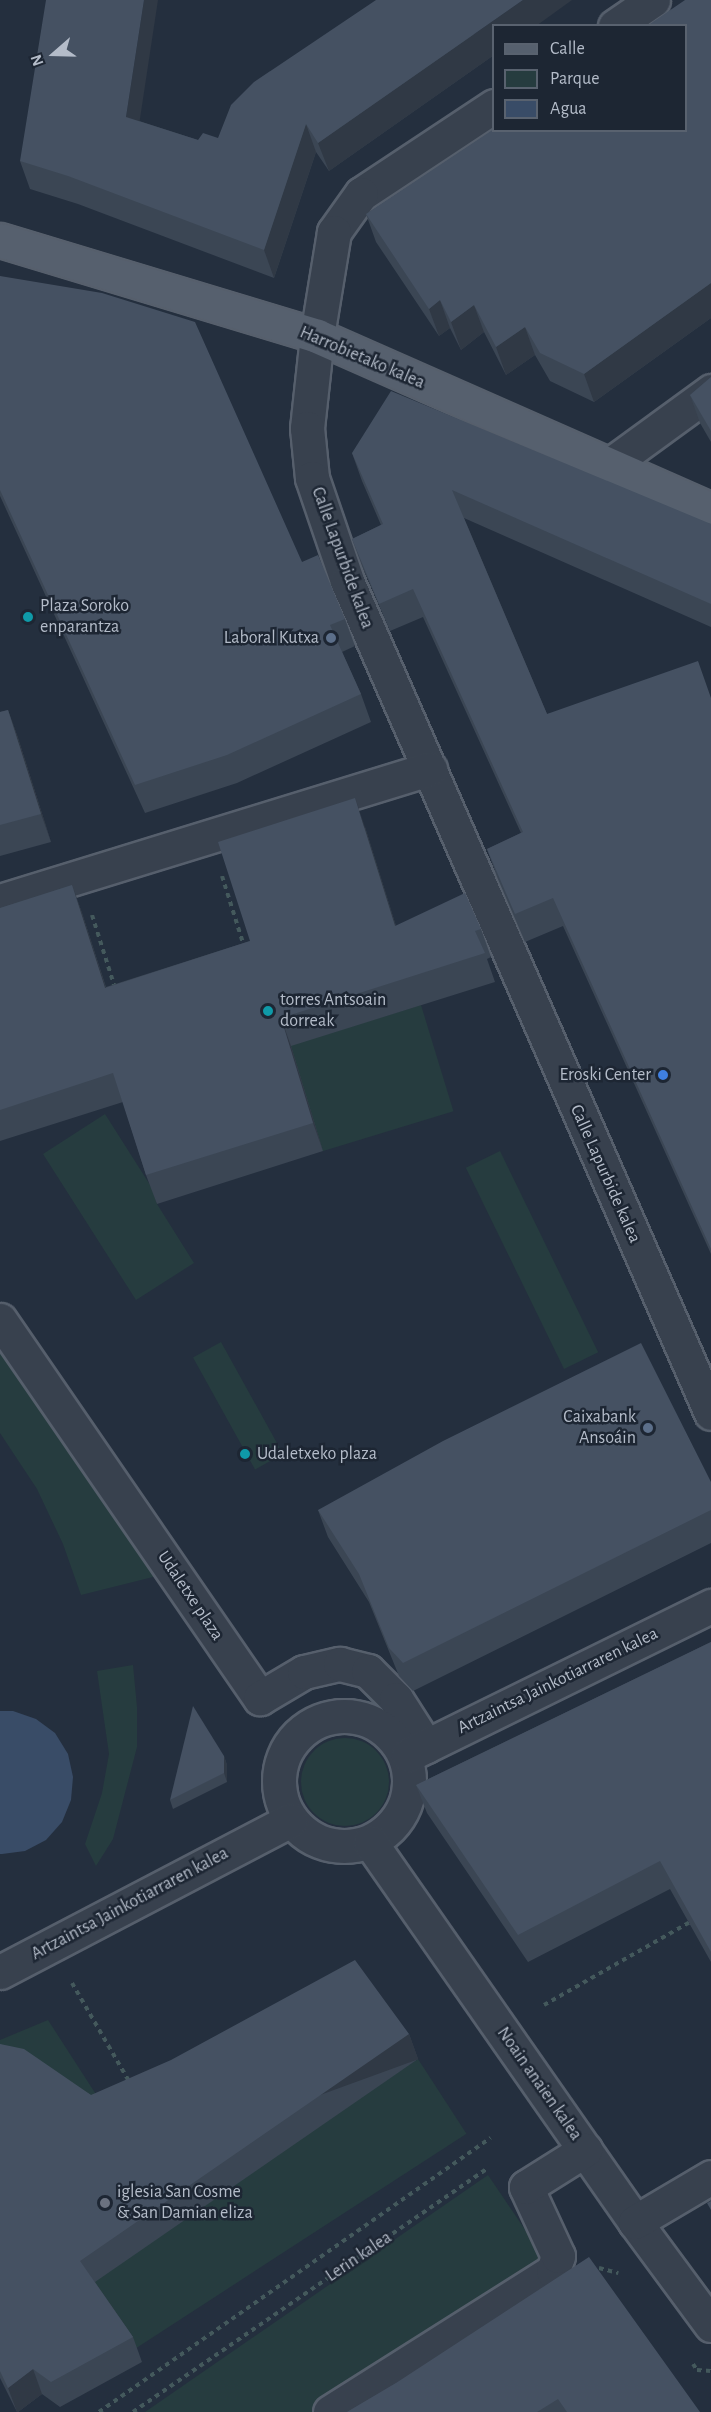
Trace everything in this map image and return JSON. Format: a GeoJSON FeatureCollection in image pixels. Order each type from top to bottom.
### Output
{"type":"FeatureCollection","features":[{"type":"Feature","properties":{"kind":"main road","name":"Harrobietako kalea"},"geometry":{"type":"LineString","coordinates":[[0,240],[317,336],[711,510]]}},
{"type":"Feature","properties":{"kind":"street"},"geometry":{"type":"LineString","coordinates":[[618,24],[653,0]]}},
{"type":"Feature","properties":{"kind":"street","name":"Calle Lapurbide kalea"},"geometry":{"type":"LineString","coordinates":[[492,107],[361,194],[334,232],[317,336],[307,428],[312,478],[347,581],[711,1413]]}},
{"type":"Feature","properties":{"kind":"street"},"geometry":{"type":"LineString","coordinates":[[611,464],[711,391]]}},
{"type":"Feature","properties":{"kind":"street"},"geometry":{"type":"LineString","coordinates":[[0,901],[430,769]]}},
{"type":"Feature","properties":{"kind":"street","name":"Udaletxe plaza"},"geometry":{"type":"LineString","coordinates":[[0,1320],[260,1698],[304,1672],[340,1664],[368,1671],[396,1699],[416,1751]]}},
{"type":"Feature","properties":{"kind":"street","name":"Artzaintsa Jainkotiarraren kalea"},"geometry":{"type":"LineString","coordinates":[[416,1751],[711,1606]]}},
{"type":"Feature","properties":{"kind":"street"},"geometry":{"type":"LineString","coordinates":[[359,1716],[387,1730],[416,1751],[410,1790],[397,1821],[370,1842],[341,1847],[313,1839],[291,1820],[279,1790],[282,1759],[300,1732],[327,1717],[359,1716]]}},
{"type":"Feature","properties":{"kind":"street","name":"Artzaintsa Jainkotiarraren kalea"},"geometry":{"type":"LineString","coordinates":[[7,1961],[291,1820]]}},
{"type":"Feature","properties":{"kind":"street","name":"Noain anaien kalea"},"geometry":{"type":"LineString","coordinates":[[370,1842],[635,2222],[711,2325]]}},
{"type":"Feature","properties":{"kind":"street"},"geometry":{"type":"LineString","coordinates":[[330,2412],[553,2271],[558,2256],[526,2187],[585,2150]]}},
{"type":"Feature","properties":{"kind":"street"},"geometry":{"type":"LineString","coordinates":[[635,2222],[711,2177]]}},
{"type":"Feature","properties":{"kind":"path"},"geometry":{"type":"LineString","coordinates":[[220,868],[247,955]]}},
{"type":"Feature","properties":{"kind":"path"},"geometry":{"type":"LineString","coordinates":[[90,909],[117,995]]}},
{"type":"Feature","properties":{"kind":"path"},"geometry":{"type":"LineString","coordinates":[[544,2005],[697,1919]]}},
{"type":"Feature","properties":{"kind":"path"},"geometry":{"type":"LineString","coordinates":[[69,1978],[135,2091]]}},
{"type":"Feature","properties":{"kind":"path"},"geometry":{"type":"LineString","coordinates":[[99,2412],[491,2138]]}},
{"type":"Feature","properties":{"kind":"path","name":"Lerin kalea"},"geometry":{"type":"LineString","coordinates":[[133,2412],[490,2166]]}},
{"type":"Feature","properties":{"kind":"path"},"geometry":{"type":"LineString","coordinates":[[558,2256],[621,2274]]}},
{"type":"Feature","properties":{"kind":"path"},"geometry":{"type":"LineString","coordinates":[[697,2370],[711,2371]]}},
{"type":"Feature","properties":{"kind":"green space"},"geometry":{"type":"Polygon","coordinates":[[[421,1005],[453,1111],[322,1151],[290,1045],[421,1005]]]}},
{"type":"Feature","properties":{"kind":"green space"},"geometry":{"type":"Polygon","coordinates":[[[105,1114],[152,1188],[157,1204],[194,1263],[136,1300],[43,1154],[105,1114]]]}},
{"type":"Feature","properties":{"kind":"green space"},"geometry":{"type":"Polygon","coordinates":[[[500,1151],[598,1352],[564,1369],[466,1168],[500,1151]]]}},
{"type":"Feature","properties":{"kind":"green space"},"geometry":{"type":"Polygon","coordinates":[[[221,1342],[283,1454],[255,1469],[193,1358],[221,1342]]]}},
{"type":"Feature","properties":{"kind":"green space"},"geometry":{"type":"Polygon","coordinates":[[[0,1350],[157,1576],[81,1595],[63,1544],[37,1489],[0,1433],[0,1350]]]}},
{"type":"Feature","properties":{"kind":"green space"},"geometry":{"type":"Polygon","coordinates":[[[133,1665],[137,1707],[137,1747],[113,1839],[96,1866],[85,1844],[102,1793],[109,1754],[97,1671],[133,1665]]]}},
{"type":"Feature","properties":{"kind":"green space"},"geometry":{"type":"Polygon","coordinates":[[[345,1738],[370,1745],[382,1757],[389,1782],[382,1807],[370,1819],[345,1826],[320,1819],[308,1807],[301,1782],[308,1757],[320,1745],[345,1738]]]}},
{"type":"Feature","properties":{"kind":"green space"},"geometry":{"type":"Polygon","coordinates":[[[48,2020],[110,2116],[0,2067],[0,2040],[48,2020]]]}},
{"type":"Feature","properties":{"kind":"green space"},"geometry":{"type":"Polygon","coordinates":[[[418,2059],[466,2134],[131,2351],[83,2277],[418,2059]]]}},
{"type":"Feature","properties":{"kind":"green space"},"geometry":{"type":"Polygon","coordinates":[[[488,2175],[553,2271],[329,2412],[145,2412],[488,2175]]]}},
{"type":"Feature","properties":{"kind":"water"},"geometry":{"type":"Polygon","coordinates":[[[0,1711],[13,1711],[36,1719],[55,1733],[68,1754],[73,1777],[71,1800],[62,1822],[46,1840],[25,1851],[2,1854],[0,1854],[0,1711]]]}},
{"type":"Feature","properties":{"kind":"building"},"geometry":{"type":"Polygon","coordinates":[[[46,0],[144,0],[126,117],[198,140],[203,133],[218,138],[231,105],[254,82],[376,0],[523,0],[318,143],[306,124],[264,250],[68,176],[20,161],[46,0]]]}},
{"type":"Feature","properties":{"kind":"building"},"geometry":{"type":"Polygon","coordinates":[[[685,0],[711,0],[711,283],[584,374],[540,353],[525,327],[496,347],[474,305],[451,322],[440,300],[429,309],[366,214],[492,130],[687,132],[687,24],[650,24],[685,0]]]}},
{"type":"Feature","properties":{"kind":"building"},"geometry":{"type":"Polygon","coordinates":[[[0,276],[102,293],[195,322],[302,562],[318,555],[345,619],[330,625],[361,694],[227,755],[135,785],[0,490],[0,276]]]}},
{"type":"Feature","properties":{"kind":"building"},"geometry":{"type":"Polygon","coordinates":[[[711,377],[711,431],[690,395],[711,377]]]}},
{"type":"Feature","properties":{"kind":"building"},"geometry":{"type":"Polygon","coordinates":[[[391,391],[711,524],[711,604],[452,490],[547,714],[698,661],[711,698],[711,1249],[553,898],[515,914],[487,849],[523,832],[413,589],[379,604],[352,539],[383,524],[352,453],[391,391]]]}},
{"type":"Feature","properties":{"kind":"building"},"geometry":{"type":"Polygon","coordinates":[[[8,710],[41,814],[0,825],[0,712],[8,710]]]}},
{"type":"Feature","properties":{"kind":"building","name":"torres Antsoain dorreak"},"geometry":{"type":"Polygon","coordinates":[[[355,798],[395,926],[465,893],[481,929],[475,931],[485,953],[281,1018],[313,1123],[146,1175],[113,1073],[0,1110],[0,908],[72,885],[105,988],[250,941],[218,842],[355,798]]]}},
{"type":"Feature","properties":{"kind":"building"},"geometry":{"type":"Polygon","coordinates":[[[641,1343],[711,1482],[711,1510],[403,1663],[389,1648],[359,1574],[318,1510],[443,1441],[641,1343]]]}},
{"type":"Feature","properties":{"kind":"building"},"geometry":{"type":"Polygon","coordinates":[[[711,1642],[711,1952],[660,1861],[518,1935],[416,1785],[711,1642]]]}},
{"type":"Feature","properties":{"kind":"building"},"geometry":{"type":"Polygon","coordinates":[[[193,1706],[224,1756],[224,1773],[170,1800],[193,1706]]]}},
{"type":"Feature","properties":{"kind":"building","name":"iglesia San Cosme & San Damian eliza"},"geometry":{"type":"Polygon","coordinates":[[[355,1960],[409,2034],[80,2261],[133,2337],[51,2382],[33,2369],[8,2388],[0,2371],[0,2044],[24,2049],[91,2095],[171,2060],[355,1960]]]}},
{"type":"Feature","properties":{"kind":"building"},"geometry":{"type":"Polygon","coordinates":[[[589,2257],[700,2412],[567,2412],[558,2399],[537,2412],[347,2412],[396,2383],[589,2257]]]}},
{"type":"Feature","properties":{"kind":"place","name":"Plaza Soroko enparantza"},"geometry":{"type":"Point","coordinates":[28,617]}},
{"type":"Feature","properties":{"kind":"place","name":"Laboral Kutxa"},"geometry":{"type":"Point","coordinates":[331,638]}},
{"type":"Feature","properties":{"kind":"place","name":"torres Antsoain dorreak"},"geometry":{"type":"Point","coordinates":[268,1011]}},
{"type":"Feature","properties":{"kind":"place","name":"Eroski Center"},"geometry":{"type":"Point","coordinates":[663,1075]}},
{"type":"Feature","properties":{"kind":"place","name":"Caixabank Ansoáin"},"geometry":{"type":"Point","coordinates":[648,1428]}},
{"type":"Feature","properties":{"kind":"place","name":"Udaletxeko plaza"},"geometry":{"type":"Point","coordinates":[245,1454]}},
{"type":"Feature","properties":{"kind":"place","name":"iglesia San Cosme & San Damian eliza"},"geometry":{"type":"Point","coordinates":[105,2203]}}]}
